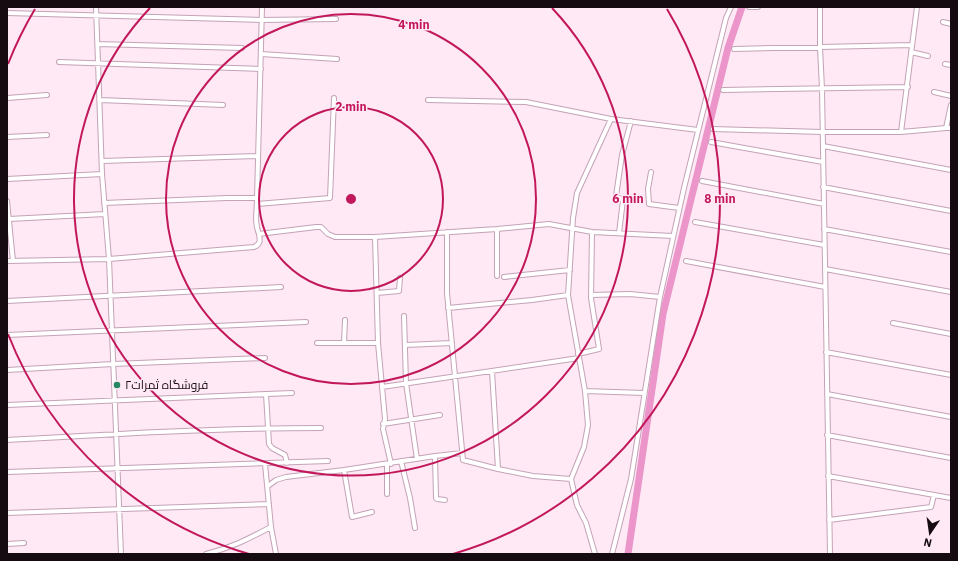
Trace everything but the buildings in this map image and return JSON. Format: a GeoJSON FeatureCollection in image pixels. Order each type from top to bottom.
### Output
{"type":"FeatureCollection","features":[{"type":"Feature","properties":{"kind":"street"},"geometry":{"type":"LineString","coordinates":[[96,7],[102,174],[109,259],[121,554]]}},
{"type":"Feature","properties":{"kind":"street"},"geometry":{"type":"LineString","coordinates":[[7,261],[109,259],[254,247],[258,245],[260,241],[256,227],[262,7]]}},
{"type":"Feature","properties":{"kind":"street"},"geometry":{"type":"LineString","coordinates":[[612,554],[631,479],[660,297],[679,208],[726,18],[731,7]]}},
{"type":"Feature","properties":{"kind":"street"},"geometry":{"type":"LineString","coordinates":[[749,7],[758,7]]}},
{"type":"Feature","properties":{"kind":"street"},"geometry":{"type":"LineString","coordinates":[[820,7],[830,554]]}},
{"type":"Feature","properties":{"kind":"street"},"geometry":{"type":"LineString","coordinates":[[901,132],[908,87],[916,7]]}},
{"type":"Feature","properties":{"kind":"street"},"geometry":{"type":"LineString","coordinates":[[7,13],[262,20],[336,19]]}},
{"type":"Feature","properties":{"kind":"street"},"geometry":{"type":"LineString","coordinates":[[943,22],[951,24]]}},
{"type":"Feature","properties":{"kind":"street"},"geometry":{"type":"LineString","coordinates":[[98,44],[242,48]]}},
{"type":"Feature","properties":{"kind":"street"},"geometry":{"type":"LineString","coordinates":[[734,49],[912,45]]}},
{"type":"Feature","properties":{"kind":"street"},"geometry":{"type":"LineString","coordinates":[[911,52],[928,56]]}},
{"type":"Feature","properties":{"kind":"street"},"geometry":{"type":"LineString","coordinates":[[261,54],[337,59]]}},
{"type":"Feature","properties":{"kind":"street"},"geometry":{"type":"LineString","coordinates":[[59,62],[261,69]]}},
{"type":"Feature","properties":{"kind":"street"},"geometry":{"type":"LineString","coordinates":[[945,64],[951,65]]}},
{"type":"Feature","properties":{"kind":"street"},"geometry":{"type":"LineString","coordinates":[[723,90],[908,87]]}},
{"type":"Feature","properties":{"kind":"street"},"geometry":{"type":"LineString","coordinates":[[934,92],[951,96]]}},
{"type":"Feature","properties":{"kind":"street"},"geometry":{"type":"LineString","coordinates":[[7,98],[47,95]]}},
{"type":"Feature","properties":{"kind":"street"},"geometry":{"type":"LineString","coordinates":[[257,204],[330,198],[334,98]]}},
{"type":"Feature","properties":{"kind":"street"},"geometry":{"type":"LineString","coordinates":[[100,100],[223,104]]}},
{"type":"Feature","properties":{"kind":"street"},"geometry":{"type":"LineString","coordinates":[[428,100],[526,102],[611,119],[698,130]]}},
{"type":"Feature","properties":{"kind":"street"},"geometry":{"type":"LineString","coordinates":[[946,128],[951,105]]}},
{"type":"Feature","properties":{"kind":"street"},"geometry":{"type":"LineString","coordinates":[[595,554],[586,523],[577,505],[571,479],[584,447],[588,425],[585,391],[568,295],[576,193],[611,119]]}},
{"type":"Feature","properties":{"kind":"street"},"geometry":{"type":"LineString","coordinates":[[619,233],[623,200],[616,196],[622,155],[631,121]]}},
{"type":"Feature","properties":{"kind":"street"},"geometry":{"type":"LineString","coordinates":[[713,129],[822,132],[901,132],[951,128]]}},
{"type":"Feature","properties":{"kind":"street"},"geometry":{"type":"LineString","coordinates":[[7,137],[47,135]]}},
{"type":"Feature","properties":{"kind":"street"},"geometry":{"type":"LineString","coordinates":[[711,142],[823,162]]}},
{"type":"Feature","properties":{"kind":"street"},"geometry":{"type":"LineString","coordinates":[[823,146],[951,170]]}},
{"type":"Feature","properties":{"kind":"street"},"geometry":{"type":"LineString","coordinates":[[102,161],[258,156]]}},
{"type":"Feature","properties":{"kind":"street"},"geometry":{"type":"LineString","coordinates":[[650,172],[648,189],[649,204],[679,208]]}},
{"type":"Feature","properties":{"kind":"street"},"geometry":{"type":"LineString","coordinates":[[7,179],[102,174]]}},
{"type":"Feature","properties":{"kind":"street"},"geometry":{"type":"LineString","coordinates":[[702,181],[824,204]]}},
{"type":"Feature","properties":{"kind":"street"},"geometry":{"type":"LineString","coordinates":[[823,188],[951,211]]}},
{"type":"Feature","properties":{"kind":"street"},"geometry":{"type":"LineString","coordinates":[[104,203],[257,198]]}},
{"type":"Feature","properties":{"kind":"street"},"geometry":{"type":"LineString","coordinates":[[7,202],[13,261]]}},
{"type":"Feature","properties":{"kind":"street"},"geometry":{"type":"LineString","coordinates":[[9,219],[105,214]]}},
{"type":"Feature","properties":{"kind":"street"},"geometry":{"type":"LineString","coordinates":[[695,222],[824,245]]}},
{"type":"Feature","properties":{"kind":"street"},"geometry":{"type":"LineString","coordinates":[[259,234],[321,227],[334,238],[375,237],[549,224],[592,232],[673,236]]}},
{"type":"Feature","properties":{"kind":"street"},"geometry":{"type":"LineString","coordinates":[[497,229],[497,276]]}},
{"type":"Feature","properties":{"kind":"street"},"geometry":{"type":"LineString","coordinates":[[824,229],[951,252]]}},
{"type":"Feature","properties":{"kind":"street"},"geometry":{"type":"LineString","coordinates":[[447,232],[448,308],[462,454],[464,461],[533,476],[571,479]]}},
{"type":"Feature","properties":{"kind":"street"},"geometry":{"type":"LineString","coordinates":[[382,387],[455,377],[579,356],[599,349],[591,295],[592,232]]}},
{"type":"Feature","properties":{"kind":"street"},"geometry":{"type":"LineString","coordinates":[[375,237],[378,343],[385,419],[383,429],[389,464],[387,494]]}},
{"type":"Feature","properties":{"kind":"street"},"geometry":{"type":"LineString","coordinates":[[686,261],[825,287]]}},
{"type":"Feature","properties":{"kind":"street"},"geometry":{"type":"LineString","coordinates":[[825,269],[951,292]]}},
{"type":"Feature","properties":{"kind":"street"},"geometry":{"type":"LineString","coordinates":[[504,277],[570,270]]}},
{"type":"Feature","properties":{"kind":"street"},"geometry":{"type":"LineString","coordinates":[[377,292],[399,291],[400,278]]}},
{"type":"Feature","properties":{"kind":"street"},"geometry":{"type":"LineString","coordinates":[[7,301],[281,287]]}},
{"type":"Feature","properties":{"kind":"street"},"geometry":{"type":"LineString","coordinates":[[591,295],[630,294],[660,297]]}},
{"type":"Feature","properties":{"kind":"street"},"geometry":{"type":"LineString","coordinates":[[448,308],[568,295]]}},
{"type":"Feature","properties":{"kind":"street"},"geometry":{"type":"LineString","coordinates":[[404,316],[406,383],[417,459]]}},
{"type":"Feature","properties":{"kind":"street"},"geometry":{"type":"LineString","coordinates":[[344,320],[344,343]]}},
{"type":"Feature","properties":{"kind":"street"},"geometry":{"type":"LineString","coordinates":[[7,335],[306,322]]}},
{"type":"Feature","properties":{"kind":"street"},"geometry":{"type":"LineString","coordinates":[[893,324],[951,334]]}},
{"type":"Feature","properties":{"kind":"street"},"geometry":{"type":"LineString","coordinates":[[317,343],[378,343]]}},
{"type":"Feature","properties":{"kind":"street"},"geometry":{"type":"LineString","coordinates":[[405,346],[452,343]]}},
{"type":"Feature","properties":{"kind":"street"},"geometry":{"type":"LineString","coordinates":[[826,352],[951,375]]}},
{"type":"Feature","properties":{"kind":"street"},"geometry":{"type":"LineString","coordinates":[[7,370],[266,358]]}},
{"type":"Feature","properties":{"kind":"street"},"geometry":{"type":"LineString","coordinates":[[492,371],[498,469]]}},
{"type":"Feature","properties":{"kind":"street"},"geometry":{"type":"LineString","coordinates":[[585,391],[644,392]]}},
{"type":"Feature","properties":{"kind":"street"},"geometry":{"type":"LineString","coordinates":[[7,405],[114,399],[292,393]]}},
{"type":"Feature","properties":{"kind":"street"},"geometry":{"type":"LineString","coordinates":[[266,394],[270,446],[285,456],[287,463]]}},
{"type":"Feature","properties":{"kind":"street"},"geometry":{"type":"LineString","coordinates":[[827,394],[951,417]]}},
{"type":"Feature","properties":{"kind":"street"},"geometry":{"type":"LineString","coordinates":[[384,424],[440,415]]}},
{"type":"Feature","properties":{"kind":"street"},"geometry":{"type":"LineString","coordinates":[[7,440],[268,428],[321,428]]}},
{"type":"Feature","properties":{"kind":"street"},"geometry":{"type":"LineString","coordinates":[[828,435],[951,458]]}},
{"type":"Feature","properties":{"kind":"street"},"geometry":{"type":"LineString","coordinates":[[268,486],[276,480],[286,476],[389,464],[435,456],[462,454]]}},
{"type":"Feature","properties":{"kind":"street"},"geometry":{"type":"LineString","coordinates":[[435,456],[436,498],[445,500]]}},
{"type":"Feature","properties":{"kind":"street"},"geometry":{"type":"LineString","coordinates":[[7,472],[328,461]]}},
{"type":"Feature","properties":{"kind":"street"},"geometry":{"type":"LineString","coordinates":[[401,461],[410,498],[415,528]]}},
{"type":"Feature","properties":{"kind":"street"},"geometry":{"type":"LineString","coordinates":[[266,464],[271,527],[276,554]]}},
{"type":"Feature","properties":{"kind":"street"},"geometry":{"type":"LineString","coordinates":[[344,470],[352,517],[372,512]]}},
{"type":"Feature","properties":{"kind":"street"},"geometry":{"type":"LineString","coordinates":[[828,476],[951,498]]}},
{"type":"Feature","properties":{"kind":"street"},"geometry":{"type":"LineString","coordinates":[[829,520],[931,507],[934,495]]}},
{"type":"Feature","properties":{"kind":"street"},"geometry":{"type":"LineString","coordinates":[[7,513],[269,504]]}},
{"type":"Feature","properties":{"kind":"street"},"geometry":{"type":"LineString","coordinates":[[206,554],[223,550],[244,542],[271,527]]}},
{"type":"Feature","properties":{"kind":"street"},"geometry":{"type":"LineString","coordinates":[[7,544],[24,543]]}},
{"type":"Feature","properties":{"kind":"waterway"},"geometry":{"type":"LineString","coordinates":[[628,554],[663,314],[728,48],[742,7]]}},
{"type":"Feature","properties":{"kind":"place","name":"فروشگاه ثمرات٢"},"geometry":{"type":"Point","coordinates":[117,385]}}]}
